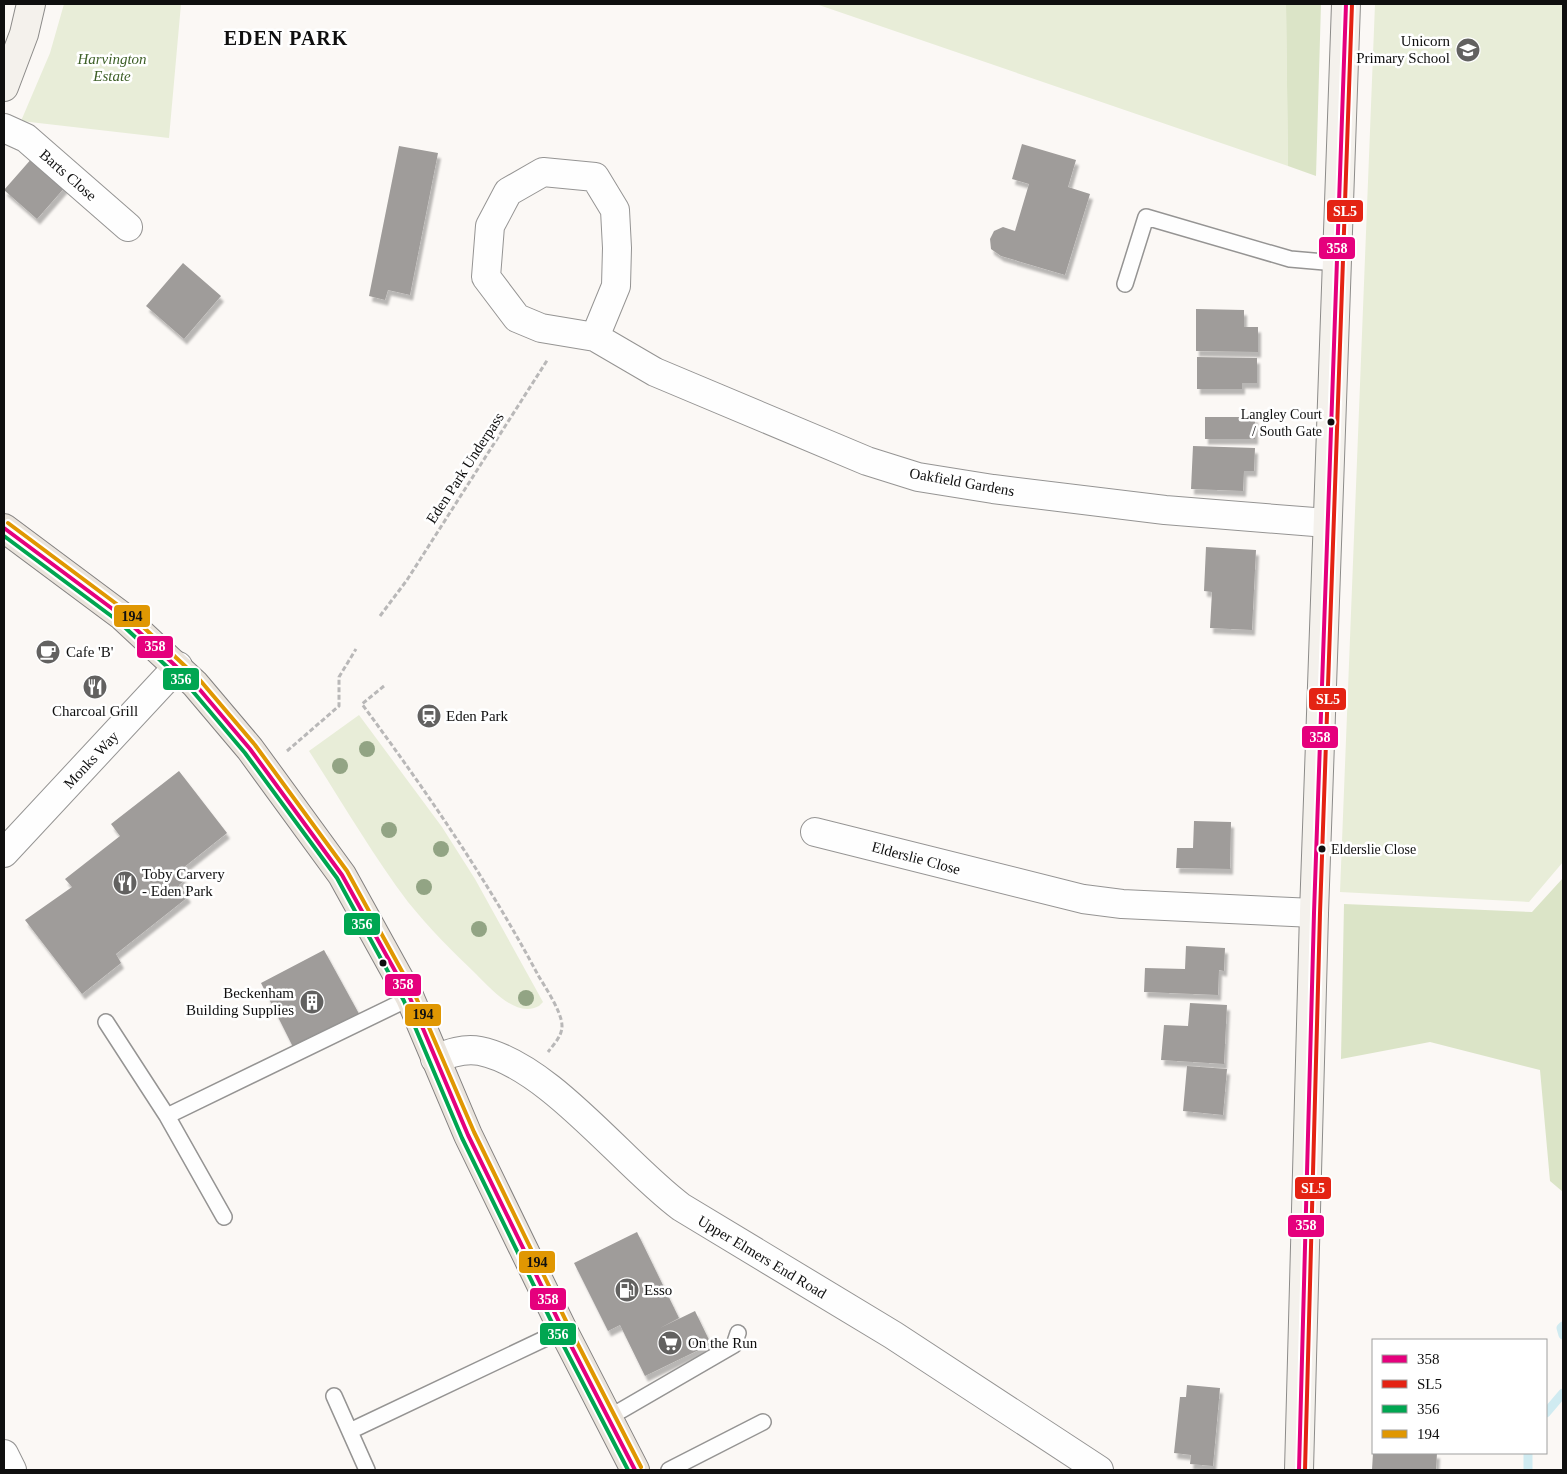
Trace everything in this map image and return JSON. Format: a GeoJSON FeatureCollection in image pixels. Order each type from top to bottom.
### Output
{"type":"FeatureCollection","features":[{"type":"Feature","properties":{"kind":"main road"},"geometry":{"type":"LineString","coordinates":[[4,87],[24,34],[32,4]]}},
{"type":"Feature","properties":{"kind":"main road"},"geometry":{"type":"LineString","coordinates":[[1300,1470],[1314,913],[1346,4]]}},
{"type":"Feature","properties":{"kind":"main road"},"geometry":{"type":"LineString","coordinates":[[4,528],[122,616],[178,666],[214,705],[264,768],[342,874],[410,998],[468,1135],[563,1330],[635,1470]]}},
{"type":"Feature","properties":{"kind":"street","name":"Barts Close"},"geometry":{"type":"LineString","coordinates":[[4,128],[26,138],[128,227]]}},
{"type":"Feature","properties":{"kind":"street","name":"Oakfield Gardens"},"geometry":{"type":"LineString","coordinates":[[595,337],[616,286],[615,210],[595,178],[542,172],[508,192],[490,226],[486,277],[518,318],[541,328],[595,337],[655,372],[867,461],[918,477],[993,489],[1165,510],[1327,523]]}},
{"type":"Feature","properties":{"kind":"street","name":"Monks Way"},"geometry":{"type":"LineString","coordinates":[[4,853],[178,666]]}},
{"type":"Feature","properties":{"kind":"street","name":"Elderslie Close"},"geometry":{"type":"LineString","coordinates":[[816,832],[1046,892],[1084,899],[1122,904],[1314,913]]}},
{"type":"Feature","properties":{"kind":"street","name":"Upper Elmers End Road"},"geometry":{"type":"LineString","coordinates":[[435,1059],[454,1051],[478,1050],[508,1061],[532,1075],[558,1095],[652,1185],[681,1207],[725,1236],[893,1335],[1099,1470]]}},
{"type":"Feature","properties":{"kind":"street"},"geometry":{"type":"LineString","coordinates":[[4,1454],[12,1470]]}},
{"type":"Feature","properties":{"kind":"lane"},"geometry":{"type":"LineString","coordinates":[[1125,284],[1146,217],[1290,259],[1336,263]]}},
{"type":"Feature","properties":{"kind":"lane"},"geometry":{"type":"LineString","coordinates":[[167,1116],[410,998]]}},
{"type":"Feature","properties":{"kind":"lane"},"geometry":{"type":"LineString","coordinates":[[106,1022],[167,1116],[224,1217]]}},
{"type":"Feature","properties":{"kind":"lane"},"geometry":{"type":"LineString","coordinates":[[350,1431],[563,1330]]}},
{"type":"Feature","properties":{"kind":"lane"},"geometry":{"type":"LineString","coordinates":[[608,1418],[734,1345],[738,1333]]}},
{"type":"Feature","properties":{"kind":"lane"},"geometry":{"type":"LineString","coordinates":[[334,1396],[367,1470]]}},
{"type":"Feature","properties":{"kind":"lane"},"geometry":{"type":"LineString","coordinates":[[668,1470],[763,1422]]}},
{"type":"Feature","properties":{"kind":"path","name":"Eden Park Underpass"},"geometry":{"type":"LineString","coordinates":[[380,616],[406,580],[566,331]]}},
{"type":"Feature","properties":{"kind":"path"},"geometry":{"type":"LineString","coordinates":[[264,768],[292,748],[339,706],[339,677],[356,649]]}},
{"type":"Feature","properties":{"kind":"path"},"geometry":{"type":"LineString","coordinates":[[384,686],[362,704],[463,846],[498,903],[560,1017],[562,1026],[560,1035],[532,1075]]}},
{"type":"Feature","properties":{"kind":"green space","name":"Harvington Estate"},"geometry":{"type":"Polygon","coordinates":[[[64,4],[181,4],[169,138],[21,121],[50,53],[64,4]]]}},
{"type":"Feature","properties":{"kind":"green space"},"geometry":{"type":"Polygon","coordinates":[[[816,4],[1286,4],[1288,166],[816,4]]]}},
{"type":"Feature","properties":{"kind":"green space"},"geometry":{"type":"Polygon","coordinates":[[[1286,4],[1321,4],[1316,176],[1288,166],[1286,4]]]}},
{"type":"Feature","properties":{"kind":"green space"},"geometry":{"type":"Polygon","coordinates":[[[1375,4],[1563,4],[1563,862],[1529,902],[1340,892],[1375,4]]]}},
{"type":"Feature","properties":{"kind":"green space"},"geometry":{"type":"Polygon","coordinates":[[[359,715],[442,827],[475,879],[543,1002],[539,1006],[530,1009],[522,1008],[505,1000],[449,948],[424,921],[382,865],[309,751],[359,715]]]}},
{"type":"Feature","properties":{"kind":"green space"},"geometry":{"type":"Polygon","coordinates":[[[1563,878],[1563,1192],[1550,1181],[1540,1070],[1430,1042],[1341,1059],[1344,904],[1532,912],[1563,878]]]}},
{"type":"Feature","properties":{"kind":"building"},"geometry":{"type":"Polygon","coordinates":[[[1022,144],[1076,160],[1068,187],[1090,194],[1065,275],[1001,256],[991,249],[990,239],[994,231],[1003,227],[1015,231],[1029,184],[1012,179],[1022,144]]]}},
{"type":"Feature","properties":{"kind":"building"},"geometry":{"type":"Polygon","coordinates":[[[399,146],[438,153],[410,295],[388,290],[385,300],[369,296],[399,146]]]}},
{"type":"Feature","properties":{"kind":"building"},"geometry":{"type":"Polygon","coordinates":[[[33,157],[66,186],[37,219],[4,190],[33,157]]]}},
{"type":"Feature","properties":{"kind":"building"},"geometry":{"type":"Polygon","coordinates":[[[183,263],[221,296],[184,339],[146,306],[183,263]]]}},
{"type":"Feature","properties":{"kind":"building"},"geometry":{"type":"Polygon","coordinates":[[[1196,309],[1244,310],[1244,327],[1258,327],[1258,352],[1196,351],[1196,309]]]}},
{"type":"Feature","properties":{"kind":"building"},"geometry":{"type":"Polygon","coordinates":[[[1197,357],[1257,358],[1257,383],[1242,383],[1242,389],[1197,389],[1197,357]]]}},
{"type":"Feature","properties":{"kind":"building"},"geometry":{"type":"Polygon","coordinates":[[[1205,417],[1255,417],[1255,439],[1205,439],[1205,417]]]}},
{"type":"Feature","properties":{"kind":"building"},"geometry":{"type":"Polygon","coordinates":[[[1193,446],[1255,448],[1254,471],[1244,471],[1243,491],[1191,489],[1193,446]]]}},
{"type":"Feature","properties":{"kind":"building"},"geometry":{"type":"Polygon","coordinates":[[[1206,547],[1256,550],[1252,630],[1210,628],[1212,592],[1204,591],[1206,547]]]}},
{"type":"Feature","properties":{"kind":"building","name":"Toby Carvery - Eden Park"},"geometry":{"type":"Polygon","coordinates":[[[179,771],[227,833],[178,872],[185,880],[179,885],[188,897],[116,954],[121,963],[82,994],[25,920],[72,887],[65,879],[120,836],[111,824],[179,771]]]}},
{"type":"Feature","properties":{"kind":"building"},"geometry":{"type":"Polygon","coordinates":[[[1194,821],[1231,822],[1230,869],[1176,868],[1177,848],[1193,848],[1194,821]]]}},
{"type":"Feature","properties":{"kind":"building"},"geometry":{"type":"Polygon","coordinates":[[[1186,946],[1225,948],[1224,971],[1219,970],[1218,995],[1144,992],[1145,968],[1185,969],[1186,946]]]}},
{"type":"Feature","properties":{"kind":"building","name":"Beckenham Building Supplies"},"geometry":{"type":"Polygon","coordinates":[[[324,950],[363,1021],[294,1049],[261,983],[324,950]]]}},
{"type":"Feature","properties":{"kind":"building"},"geometry":{"type":"Polygon","coordinates":[[[1190,1003],[1227,1005],[1224,1064],[1161,1060],[1164,1025],[1188,1026],[1190,1003]]]}},
{"type":"Feature","properties":{"kind":"building"},"geometry":{"type":"Polygon","coordinates":[[[1187,1066],[1227,1069],[1223,1115],[1183,1111],[1187,1066]]]}},
{"type":"Feature","properties":{"kind":"building","name":"Esso"},"geometry":{"type":"Polygon","coordinates":[[[637,1232],[679,1318],[660,1328],[695,1311],[711,1344],[645,1376],[620,1325],[608,1331],[574,1263],[637,1232]]]}},
{"type":"Feature","properties":{"kind":"building"},"geometry":{"type":"Polygon","coordinates":[[[1187,1385],[1220,1388],[1213,1466],[1190,1464],[1191,1455],[1174,1453],[1180,1397],[1186,1397],[1187,1385]]]}},
{"type":"Feature","properties":{"kind":"building"},"geometry":{"type":"Polygon","coordinates":[[[1373,1454],[1437,1454],[1436,1470],[1372,1470],[1373,1454]]]}},
{"type":"Feature","properties":{"kind":"waterway"},"geometry":{"type":"LineString","coordinates":[[1563,1326],[1561,1328],[1563,1335]]}},
{"type":"Feature","properties":{"kind":"waterway"},"geometry":{"type":"LineString","coordinates":[[1547,1412],[1563,1393]]}},
{"type":"Feature","properties":{"kind":"waterway"},"geometry":{"type":"LineString","coordinates":[[1528,1454],[1528,1470]]}},
{"type":"Feature","properties":{"kind":"transit line","name":"358"},"geometry":{"type":"LineString","coordinates":[[1299,1470],[1314,913],[1346,4]]}},
{"type":"Feature","properties":{"kind":"transit line","name":"SL5"},"geometry":{"type":"LineString","coordinates":[[1305,1470],[1320,913],[1352,4]]}},
{"type":"Feature","properties":{"kind":"transit line","name":"194"},"geometry":{"type":"LineString","coordinates":[[8,523],[126,611],[199,679],[255,745],[347,871],[415,995],[474,1132],[569,1327],[641,1467]]}},
{"type":"Feature","properties":{"kind":"transit line","name":"358"},"geometry":{"type":"LineString","coordinates":[[4,528],[122,616],[195,684],[250,749],[342,875],[410,998],[468,1135],[563,1330],[635,1470]]}},
{"type":"Feature","properties":{"kind":"transit line","name":"356"},"geometry":{"type":"LineString","coordinates":[[4,536],[118,621],[190,688],[245,753],[337,878],[404,1001],[462,1138],[557,1333],[628,1470]]}},
{"type":"Feature","properties":{"kind":"place","name":"Unicorn Primary School"},"geometry":{"type":"Point","coordinates":[1468,50]}},
{"type":"Feature","properties":{"kind":"place","name":"Langley Court / South Gate"},"geometry":{"type":"Point","coordinates":[1331,422]}},
{"type":"Feature","properties":{"kind":"place","name":"Cafe 'B'"},"geometry":{"type":"Point","coordinates":[48,652]}},
{"type":"Feature","properties":{"kind":"place","name":"Charcoal Grill"},"geometry":{"type":"Point","coordinates":[95,687]}},
{"type":"Feature","properties":{"kind":"place","name":"Eden Park"},"geometry":{"type":"Point","coordinates":[429,716]}},
{"type":"Feature","properties":{"kind":"place","name":"Elderslie Close"},"geometry":{"type":"Point","coordinates":[1322,849]}},
{"type":"Feature","properties":{"kind":"place","name":"Toby Carvery - Eden Park"},"geometry":{"type":"Point","coordinates":[125,883]}},
{"type":"Feature","properties":{"kind":"place","name":"Beckenham Building Supplies"},"geometry":{"type":"Point","coordinates":[312,1002]}},
{"type":"Feature","properties":{"kind":"place","name":"Esso"},"geometry":{"type":"Point","coordinates":[627,1290]}},
{"type":"Feature","properties":{"kind":"place","name":"On the Run"},"geometry":{"type":"Point","coordinates":[670,1343]}},
{"type":"Feature","properties":{"kind":"district","name":"EDEN PARK"},"geometry":{"type":"Point","coordinates":[286,38]}}]}
